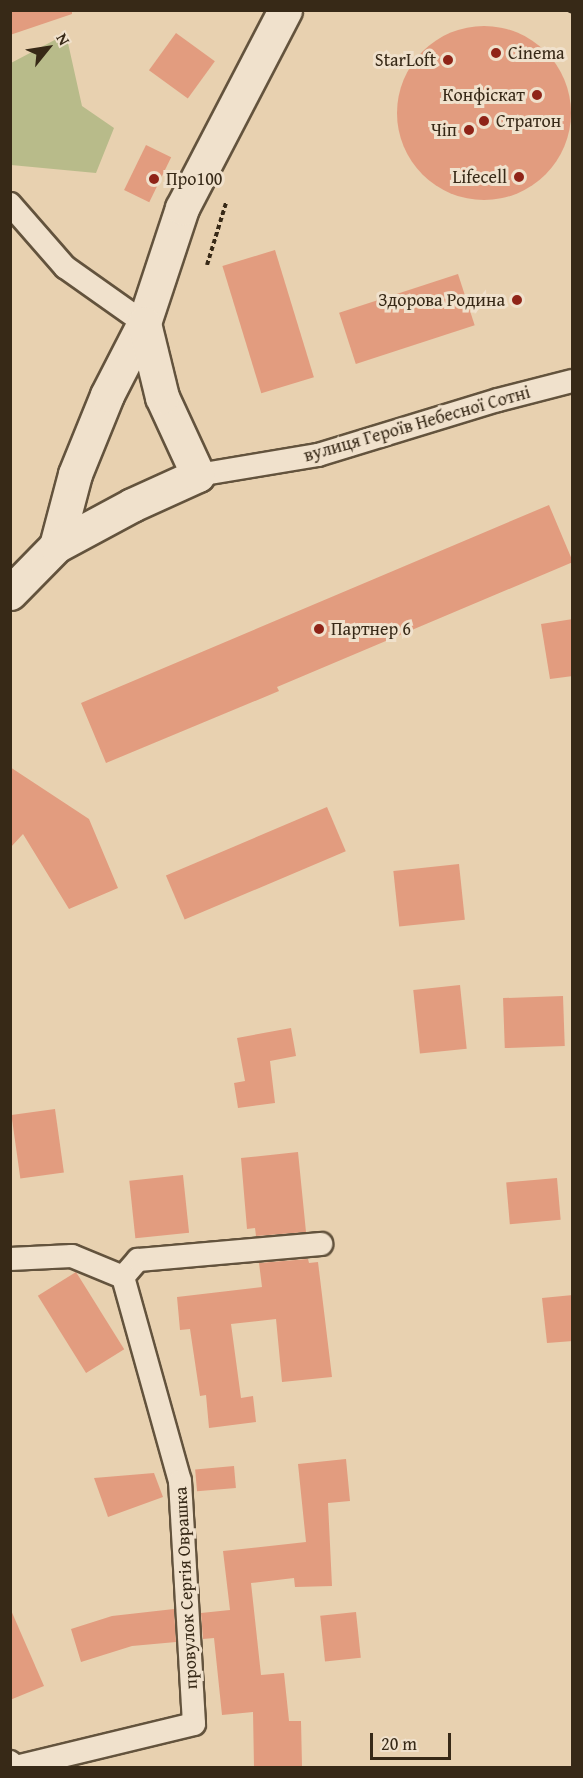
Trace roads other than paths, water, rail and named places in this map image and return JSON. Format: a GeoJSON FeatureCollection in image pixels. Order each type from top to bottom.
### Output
{"type":"FeatureCollection","features":[{"type":"Feature","properties":{"kind":"main road"},"geometry":{"type":"LineString","coordinates":[[56,546],[75,474],[107,395],[144,323],[182,208],[285,10]]}},
{"type":"Feature","properties":{"kind":"main road"},"geometry":{"type":"LineString","coordinates":[[144,323],[162,397],[198,475]]}},
{"type":"Feature","properties":{"kind":"main road","name":"вулиця Героїв Небесної Сотні"},"geometry":{"type":"LineString","coordinates":[[10,593],[56,546],[132,505],[198,475]]}},
{"type":"Feature","properties":{"kind":"street"},"geometry":{"type":"LineString","coordinates":[[10,204],[65,267],[144,323]]}},
{"type":"Feature","properties":{"kind":"street","name":"вулиця Героїв Небесної Сотні"},"geometry":{"type":"LineString","coordinates":[[198,475],[318,455],[498,400],[573,381]]}},
{"type":"Feature","properties":{"kind":"street"},"geometry":{"type":"LineString","coordinates":[[10,1259],[72,1256],[123,1277],[138,1260],[321,1244]]}},
{"type":"Feature","properties":{"kind":"street","name":"провулок Сергія Оврашка"},"geometry":{"type":"LineString","coordinates":[[16,1767],[194,1724],[180,1481],[123,1277]]}},
{"type":"Feature","properties":{"kind":"street"},"geometry":{"type":"LineString","coordinates":[[10,1762],[16,1767]]}},
{"type":"Feature","properties":{"kind":"place","name":"Cinema"},"geometry":{"type":"Point","coordinates":[496,53]}},
{"type":"Feature","properties":{"kind":"place","name":"StarLoft"},"geometry":{"type":"Point","coordinates":[448,60]}},
{"type":"Feature","properties":{"kind":"place","name":"Конфіскат"},"geometry":{"type":"Point","coordinates":[537,95]}},
{"type":"Feature","properties":{"kind":"place","name":"Стратон"},"geometry":{"type":"Point","coordinates":[484,121]}},
{"type":"Feature","properties":{"kind":"place","name":"Чіп"},"geometry":{"type":"Point","coordinates":[469,130]}},
{"type":"Feature","properties":{"kind":"place","name":"Lifecell"},"geometry":{"type":"Point","coordinates":[519,177]}},
{"type":"Feature","properties":{"kind":"place","name":"Про100"},"geometry":{"type":"Point","coordinates":[154,179]}},
{"type":"Feature","properties":{"kind":"place","name":"Здорова Родина"},"geometry":{"type":"Point","coordinates":[517,300]}},
{"type":"Feature","properties":{"kind":"place","name":"Партнер 6"},"geometry":{"type":"Point","coordinates":[319,629]}}]}
